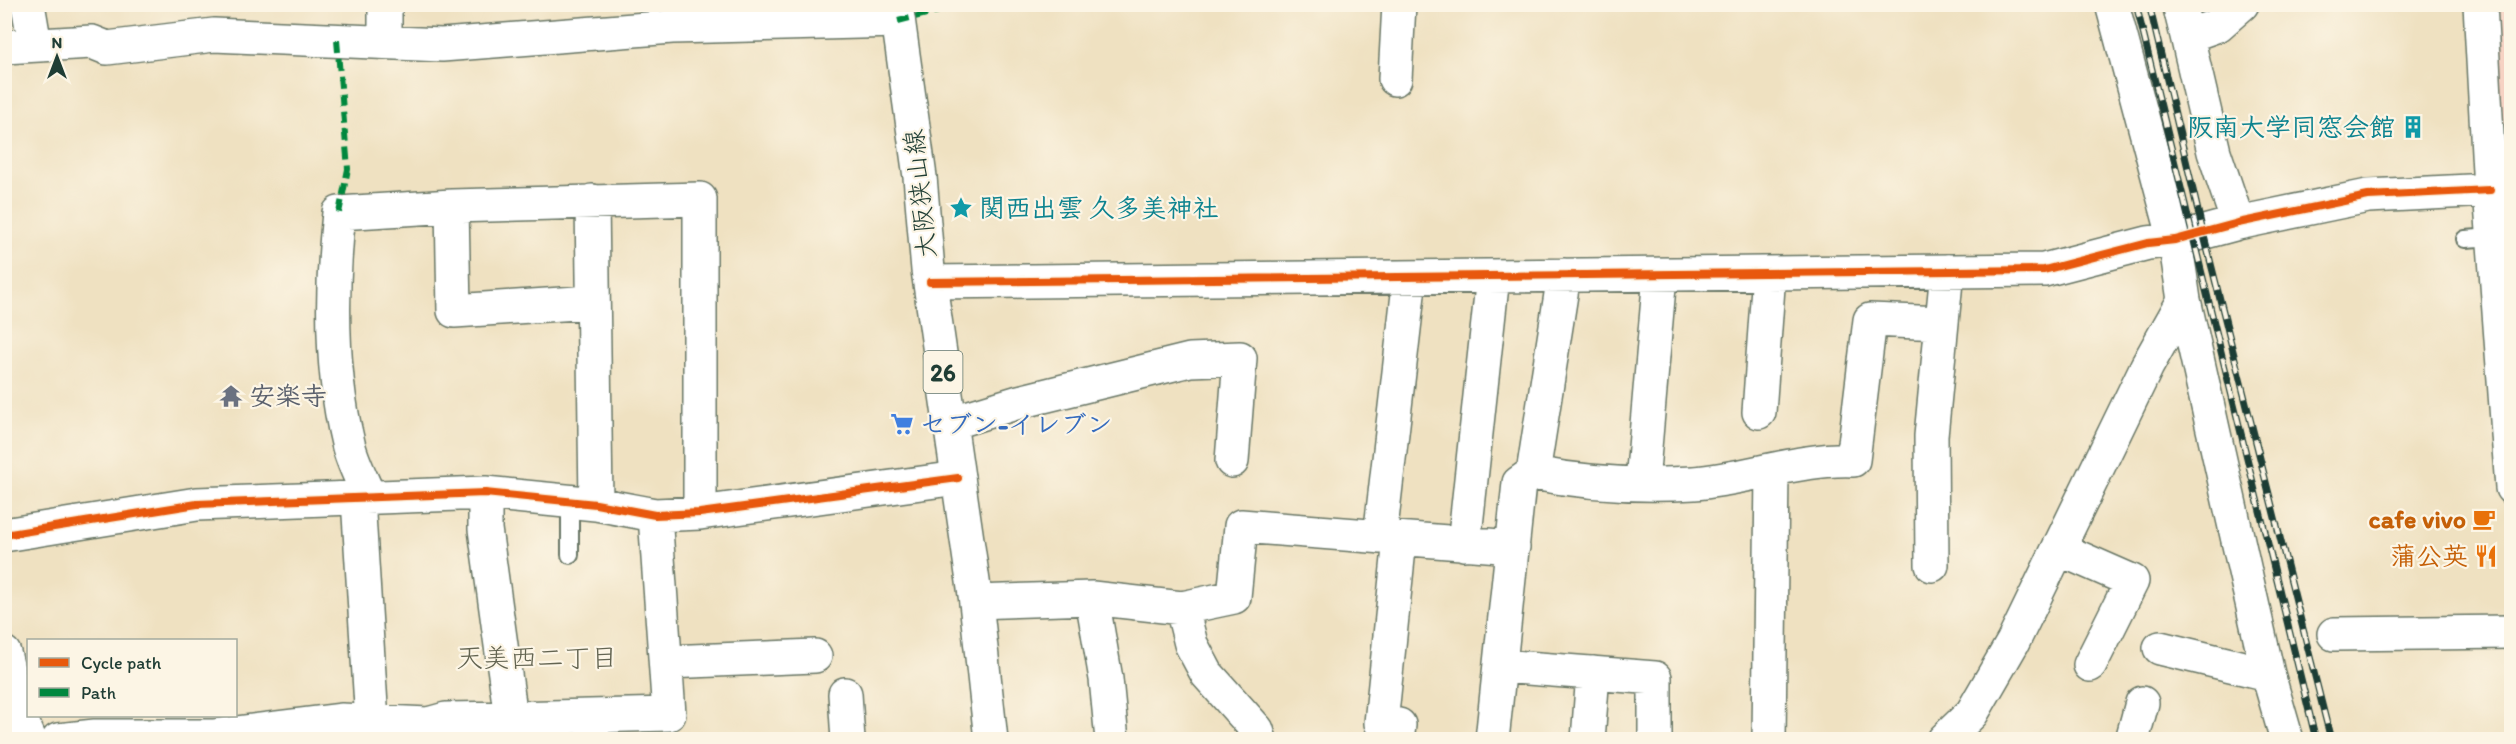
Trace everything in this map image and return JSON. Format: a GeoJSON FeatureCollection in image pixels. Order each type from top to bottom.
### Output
{"type":"FeatureCollection","features":[{"type":"Feature","properties":{"kind":"street"},"geometry":{"type":"LineString","coordinates":[[28,4],[20,46],[92,42],[107,48],[214,35],[442,45],[671,16],[897,13]]}},
{"type":"Feature","properties":{"kind":"street"},"geometry":{"type":"LineString","coordinates":[[385,4],[385,42]]}},
{"type":"Feature","properties":{"kind":"street"},"geometry":{"type":"LineString","coordinates":[[1395,79],[1399,4]]}},
{"type":"Feature","properties":{"kind":"street"},"geometry":{"type":"LineString","coordinates":[[2112,4],[2175,240],[2184,300],[2268,674],[2287,740]]}},
{"type":"Feature","properties":{"kind":"street"},"geometry":{"type":"LineString","coordinates":[[2179,4],[2214,152],[2238,223]]}},
{"type":"Feature","properties":{"kind":"street"},"geometry":{"type":"LineString","coordinates":[[2187,36],[2218,25],[2242,4]]}},
{"type":"Feature","properties":{"kind":"street"},"geometry":{"type":"LineString","coordinates":[[2480,4],[2490,190],[2479,238],[2508,378],[2511,488]]}},
{"type":"Feature","properties":{"kind":"street","name":"大阪狭山線"},"geometry":{"type":"LineString","coordinates":[[897,13],[920,177],[930,282],[976,602],[991,740]]}},
{"type":"Feature","properties":{"kind":"street"},"geometry":{"type":"LineString","coordinates":[[930,282],[2044,270],[2148,243],[2175,240],[2238,223],[2368,196],[2490,190]]}},
{"type":"Feature","properties":{"kind":"street"},"geometry":{"type":"LineString","coordinates":[[372,722],[364,499],[348,445],[336,358],[333,265],[339,213],[452,206],[700,199],[700,513]]}},
{"type":"Feature","properties":{"kind":"street"},"geometry":{"type":"LineString","coordinates":[[583,502],[592,302],[592,201]]}},
{"type":"Feature","properties":{"kind":"street"},"geometry":{"type":"LineString","coordinates":[[452,206],[454,311],[592,302]]}},
{"type":"Feature","properties":{"kind":"street"},"geometry":{"type":"LineString","coordinates":[[1932,565],[1931,436],[1947,271]]}},
{"type":"Feature","properties":{"kind":"street"},"geometry":{"type":"LineString","coordinates":[[1759,412],[1769,273]]}},
{"type":"Feature","properties":{"kind":"street"},"geometry":{"type":"LineString","coordinates":[[1642,482],[1660,274]]}},
{"type":"Feature","properties":{"kind":"street"},"geometry":{"type":"LineString","coordinates":[[1464,544],[1493,276]]}},
{"type":"Feature","properties":{"kind":"street"},"geometry":{"type":"LineString","coordinates":[[1492,740],[1519,483],[1533,473],[1564,276]]}},
{"type":"Feature","properties":{"kind":"street"},"geometry":{"type":"LineString","coordinates":[[1397,740],[1399,725],[1381,723],[1390,538],[1410,277]]}},
{"type":"Feature","properties":{"kind":"street"},"geometry":{"type":"LineString","coordinates":[[1944,740],[1972,713],[2013,642],[2147,366],[2184,300]]}},
{"type":"Feature","properties":{"kind":"street"},"geometry":{"type":"LineString","coordinates":[[1533,473],[1574,481],[1694,483],[1823,459],[1853,460],[1870,320],[1942,323]]}},
{"type":"Feature","properties":{"kind":"street"},"geometry":{"type":"LineString","coordinates":[[950,423],[1019,402],[1190,360],[1240,358],[1232,461]]}},
{"type":"Feature","properties":{"kind":"street"},"geometry":{"type":"LineString","coordinates":[[1769,740],[1772,470]]}},
{"type":"Feature","properties":{"kind":"street"},"geometry":{"type":"LineString","coordinates":[[4,535],[197,504],[485,493],[583,502],[655,515],[700,513],[958,478]]}},
{"type":"Feature","properties":{"kind":"street"},"geometry":{"type":"LineString","coordinates":[[485,493],[484,529],[511,718]]}},
{"type":"Feature","properties":{"kind":"street"},"geometry":{"type":"LineString","coordinates":[[58,740],[95,736],[213,736],[341,720],[372,722],[431,732],[446,719],[669,714],[655,515]]}},
{"type":"Feature","properties":{"kind":"street"},"geometry":{"type":"LineString","coordinates":[[976,602],[1092,598],[1182,608],[1234,597],[1241,526],[1512,548]]}},
{"type":"Feature","properties":{"kind":"street"},"geometry":{"type":"LineString","coordinates":[[2059,549],[2132,581],[2090,665]]}},
{"type":"Feature","properties":{"kind":"street"},"geometry":{"type":"LineString","coordinates":[[1092,598],[1106,679],[1112,740]]}},
{"type":"Feature","properties":{"kind":"street"},"geometry":{"type":"LineString","coordinates":[[1182,608],[1191,644],[1207,674],[1257,730],[1260,740]]}},
{"type":"Feature","properties":{"kind":"street"},"geometry":{"type":"LineString","coordinates":[[2334,634],[2511,632]]}},
{"type":"Feature","properties":{"kind":"street"},"geometry":{"type":"LineString","coordinates":[[2160,648],[2268,674]]}},
{"type":"Feature","properties":{"kind":"street"},"geometry":{"type":"LineString","coordinates":[[4,653],[19,715],[30,740]]}},
{"type":"Feature","properties":{"kind":"street"},"geometry":{"type":"LineString","coordinates":[[667,662],[815,656]]}},
{"type":"Feature","properties":{"kind":"street"},"geometry":{"type":"LineString","coordinates":[[1500,666],[1655,678],[1655,740]]}},
{"type":"Feature","properties":{"kind":"street"},"geometry":{"type":"LineString","coordinates":[[1588,740],[1593,673]]}},
{"type":"Feature","properties":{"kind":"street"},"geometry":{"type":"LineString","coordinates":[[845,694],[848,740]]}},
{"type":"Feature","properties":{"kind":"street"},"geometry":{"type":"LineString","coordinates":[[2132,740],[2142,703]]}},
{"type":"Feature","properties":{"kind":"lane"},"geometry":{"type":"LineString","coordinates":[[570,555],[583,502]]}},
{"type":"Feature","properties":{"kind":"shaded area"},"geometry":{"type":"Polygon","coordinates":[[[2491,5],[2511,5],[2511,348],[2491,5]]]}},
{"type":"Feature","properties":{"kind":"railway"},"geometry":{"type":"LineString","coordinates":[[2136,4],[2316,740]]}},
{"type":"Feature","properties":{"kind":"railway"},"geometry":{"type":"LineString","coordinates":[[2149,4],[2203,232],[2331,740]]}},
{"type":"Feature","properties":{"kind":"marked path"},"geometry":{"type":"LineString","coordinates":[[898,21],[943,10],[993,4]]}},
{"type":"Feature","properties":{"kind":"marked path"},"geometry":{"type":"LineString","coordinates":[[337,40],[348,169],[339,213]]}},
{"type":"Feature","properties":{"kind":"cycle path"},"geometry":{"type":"LineString","coordinates":[[930,282],[2044,270],[2148,243],[2175,240],[2238,223],[2368,196],[2490,190]]}},
{"type":"Feature","properties":{"kind":"cycle path"},"geometry":{"type":"LineString","coordinates":[[4,535],[197,504],[485,493],[596,504],[655,515],[700,513],[958,478]]}},
{"type":"Feature","properties":{"kind":"place","name":"阪南大学同窓会館"},"geometry":{"type":"Point","coordinates":[2413,127]}},
{"type":"Feature","properties":{"kind":"place","name":"関西出雲 久多美神社"},"geometry":{"type":"Point","coordinates":[961,208]}},
{"type":"Feature","properties":{"kind":"place","name":"安楽寺"},"geometry":{"type":"Point","coordinates":[231,396]}},
{"type":"Feature","properties":{"kind":"place","name":"セブン-イレブン"},"geometry":{"type":"Point","coordinates":[902,424]}},
{"type":"Feature","properties":{"kind":"place","name":"cafe vivo"},"geometry":{"type":"Point","coordinates":[2484,519]}},
{"type":"Feature","properties":{"kind":"place","name":"蒲公英"},"geometry":{"type":"Point","coordinates":[2486,556]}},
{"type":"Feature","properties":{"kind":"district","name":"天美西二丁目"},"geometry":{"type":"Point","coordinates":[537,657]}}]}
